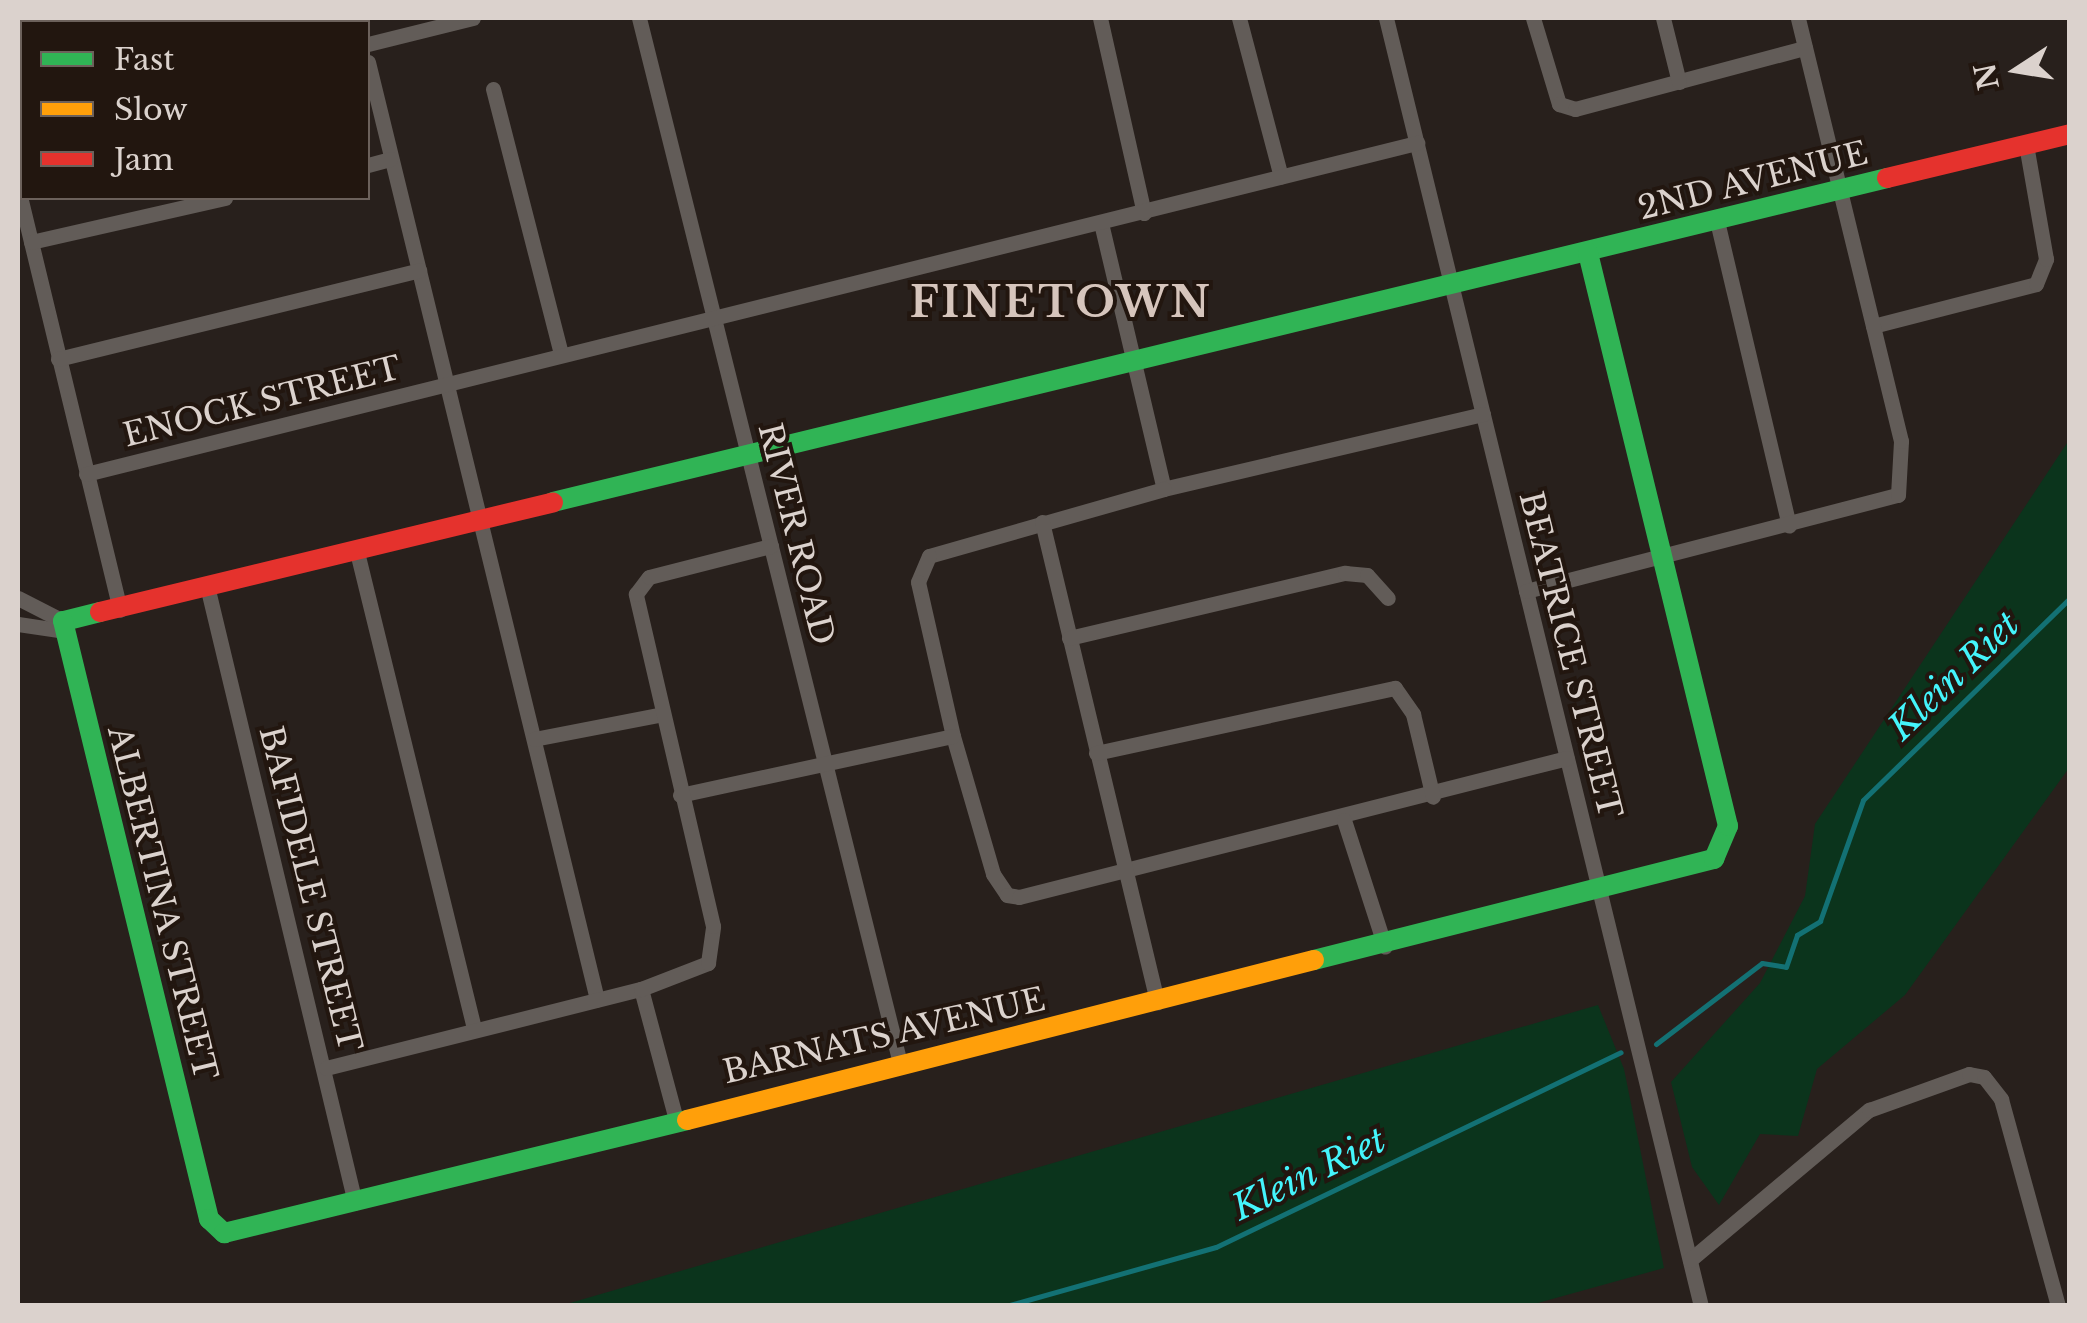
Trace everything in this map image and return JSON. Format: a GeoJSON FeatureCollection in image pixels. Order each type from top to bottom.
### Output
{"type":"FeatureCollection","features":[{"type":"Feature","properties":{"kind":"street"},"geometry":{"type":"LineString","coordinates":[[370,44],[473,18]]}},
{"type":"Feature","properties":{"kind":"street","name":"RIVER ROAD"},"geometry":{"type":"LineString","coordinates":[[638,18],[900,1063]]}},
{"type":"Feature","properties":{"kind":"street"},"geometry":{"type":"LineString","coordinates":[[1100,18],[1144,213]]}},
{"type":"Feature","properties":{"kind":"street"},"geometry":{"type":"LineString","coordinates":[[1239,18],[1281,177]]}},
{"type":"Feature","properties":{"kind":"street","name":"BEATRICE STREET"},"geometry":{"type":"LineString","coordinates":[[1386,18],[1702,1306]]}},
{"type":"Feature","properties":{"kind":"street"},"geometry":{"type":"LineString","coordinates":[[1533,18],[1566,107],[1806,48]]}},
{"type":"Feature","properties":{"kind":"street"},"geometry":{"type":"LineString","coordinates":[[1664,18],[1679,82]]}},
{"type":"Feature","properties":{"kind":"street"},"geometry":{"type":"LineString","coordinates":[[1526,590],[1898,496],[1901,441],[1798,18]]}},
{"type":"Feature","properties":{"kind":"street"},"geometry":{"type":"LineString","coordinates":[[370,71],[452,384],[597,999]]}},
{"type":"Feature","properties":{"kind":"street"},"geometry":{"type":"LineString","coordinates":[[493,89],[561,354]]}},
{"type":"Feature","properties":{"kind":"street","name":"2ND AVENUE"},"geometry":{"type":"LineString","coordinates":[[64,626],[2070,134]]}},
{"type":"Feature","properties":{"kind":"street","name":"ENOCK STREET"},"geometry":{"type":"LineString","coordinates":[[86,474],[1417,143]]}},
{"type":"Feature","properties":{"kind":"street"},"geometry":{"type":"LineString","coordinates":[[1873,326],[2036,284],[2046,259],[2026,144]]}},
{"type":"Feature","properties":{"kind":"street"},"geometry":{"type":"LineString","coordinates":[[370,164],[390,159]]}},
{"type":"Feature","properties":{"kind":"street"},"geometry":{"type":"LineString","coordinates":[[21,200],[120,610]]}},
{"type":"Feature","properties":{"kind":"street"},"geometry":{"type":"LineString","coordinates":[[31,242],[215,200]]}},
{"type":"Feature","properties":{"kind":"street"},"geometry":{"type":"LineString","coordinates":[[1716,221],[1789,526]]}},
{"type":"Feature","properties":{"kind":"street"},"geometry":{"type":"LineString","coordinates":[[1102,223],[1164,489]]}},
{"type":"Feature","properties":{"kind":"street"},"geometry":{"type":"LineString","coordinates":[[1588,252],[1665,557]]}},
{"type":"Feature","properties":{"kind":"street"},"geometry":{"type":"LineString","coordinates":[[58,359],[420,270]]}},
{"type":"Feature","properties":{"kind":"street"},"geometry":{"type":"LineString","coordinates":[[1483,414],[1164,489],[942,550],[922,563],[920,593],[952,736],[986,855],[1007,895],[1126,873],[1344,820],[1567,758]]}},
{"type":"Feature","properties":{"kind":"street"},"geometry":{"type":"LineString","coordinates":[[1042,522],[1157,1002]]}},
{"type":"Feature","properties":{"kind":"street"},"geometry":{"type":"LineString","coordinates":[[326,1068],[640,990],[701,970],[714,953],[659,715],[638,587],[648,577],[770,546]]}},
{"type":"Feature","properties":{"kind":"street"},"geometry":{"type":"LineString","coordinates":[[357,552],[474,1029]]}},
{"type":"Feature","properties":{"kind":"street","name":"BARNATS AVENUE"},"geometry":{"type":"LineString","coordinates":[[203,1200],[216,1229],[233,1234],[676,1116],[1385,948],[1696,868],[1728,837],[1665,557]]}},
{"type":"Feature","properties":{"kind":"street"},"geometry":{"type":"LineString","coordinates":[[1069,638],[1345,573],[1366,575],[1388,598]]}},
{"type":"Feature","properties":{"kind":"street","name":"BAFIDELE STREET"},"geometry":{"type":"LineString","coordinates":[[208,590],[326,1068],[355,1202]]}},
{"type":"Feature","properties":{"kind":"street"},"geometry":{"type":"LineString","coordinates":[[18,598],[64,626]]}},
{"type":"Feature","properties":{"kind":"street"},"geometry":{"type":"LineString","coordinates":[[18,624],[64,626]]}},
{"type":"Feature","properties":{"kind":"street","name":"ALBERTINA STREET"},"geometry":{"type":"LineString","coordinates":[[64,626],[203,1200]]}},
{"type":"Feature","properties":{"kind":"street"},"geometry":{"type":"LineString","coordinates":[[1096,753],[1395,688],[1413,714],[1433,797]]}},
{"type":"Feature","properties":{"kind":"street"},"geometry":{"type":"LineString","coordinates":[[534,739],[659,715]]}},
{"type":"Feature","properties":{"kind":"street"},"geometry":{"type":"LineString","coordinates":[[680,795],[952,736]]}},
{"type":"Feature","properties":{"kind":"street"},"geometry":{"type":"LineString","coordinates":[[1344,820],[1385,948]]}},
{"type":"Feature","properties":{"kind":"street"},"geometry":{"type":"LineString","coordinates":[[640,990],[676,1116]]}},
{"type":"Feature","properties":{"kind":"street"},"geometry":{"type":"LineString","coordinates":[[1690,1260],[1869,1110],[1969,1074],[1984,1076],[2000,1099],[2058,1306]]}},
{"type":"Feature","properties":{"kind":"green space"},"geometry":{"type":"Polygon","coordinates":[[[2069,440],[2069,768],[1905,995],[1817,1069],[1798,1136],[1760,1134],[1719,1205],[1692,1167],[1671,1082],[1760,983],[1805,896],[1815,824],[2069,440]]]}},
{"type":"Feature","properties":{"kind":"green space"},"geometry":{"type":"Polygon","coordinates":[[[1598,1005],[1624,1069],[1664,1268],[1527,1306],[563,1305],[1598,1005]]]}},
{"type":"Feature","properties":{"kind":"waterway","name":"Klein Riet"},"geometry":{"type":"LineString","coordinates":[[1656,1044],[1762,963],[1786,967],[1797,935],[1820,921],[1863,800],[2070,598]]}},
{"type":"Feature","properties":{"kind":"waterway","name":"Klein Riet"},"geometry":{"type":"LineString","coordinates":[[1006,1306],[1216,1247],[1621,1052]]}},
{"type":"Feature","properties":{"kind":"traffic: fast"},"geometry":{"type":"LineString","coordinates":[[553,502],[1887,178]]}},
{"type":"Feature","properties":{"kind":"traffic: fast"},"geometry":{"type":"LineString","coordinates":[[1314,960],[1714,859],[1728,826],[1588,253]]}},
{"type":"Feature","properties":{"kind":"traffic: fast"},"geometry":{"type":"LineString","coordinates":[[100,612],[63,621],[209,1219],[224,1233],[687,1120]]}},
{"type":"Feature","properties":{"kind":"traffic: slow"},"geometry":{"type":"LineString","coordinates":[[687,1120],[1314,960]]}},
{"type":"Feature","properties":{"kind":"traffic: jam"},"geometry":{"type":"LineString","coordinates":[[1887,178],[2070,134]]}},
{"type":"Feature","properties":{"kind":"traffic: jam"},"geometry":{"type":"LineString","coordinates":[[100,612],[553,502]]}},
{"type":"Feature","properties":{"kind":"district","name":"FINETOWN"},"geometry":{"type":"Point","coordinates":[1061,302]}}]}
